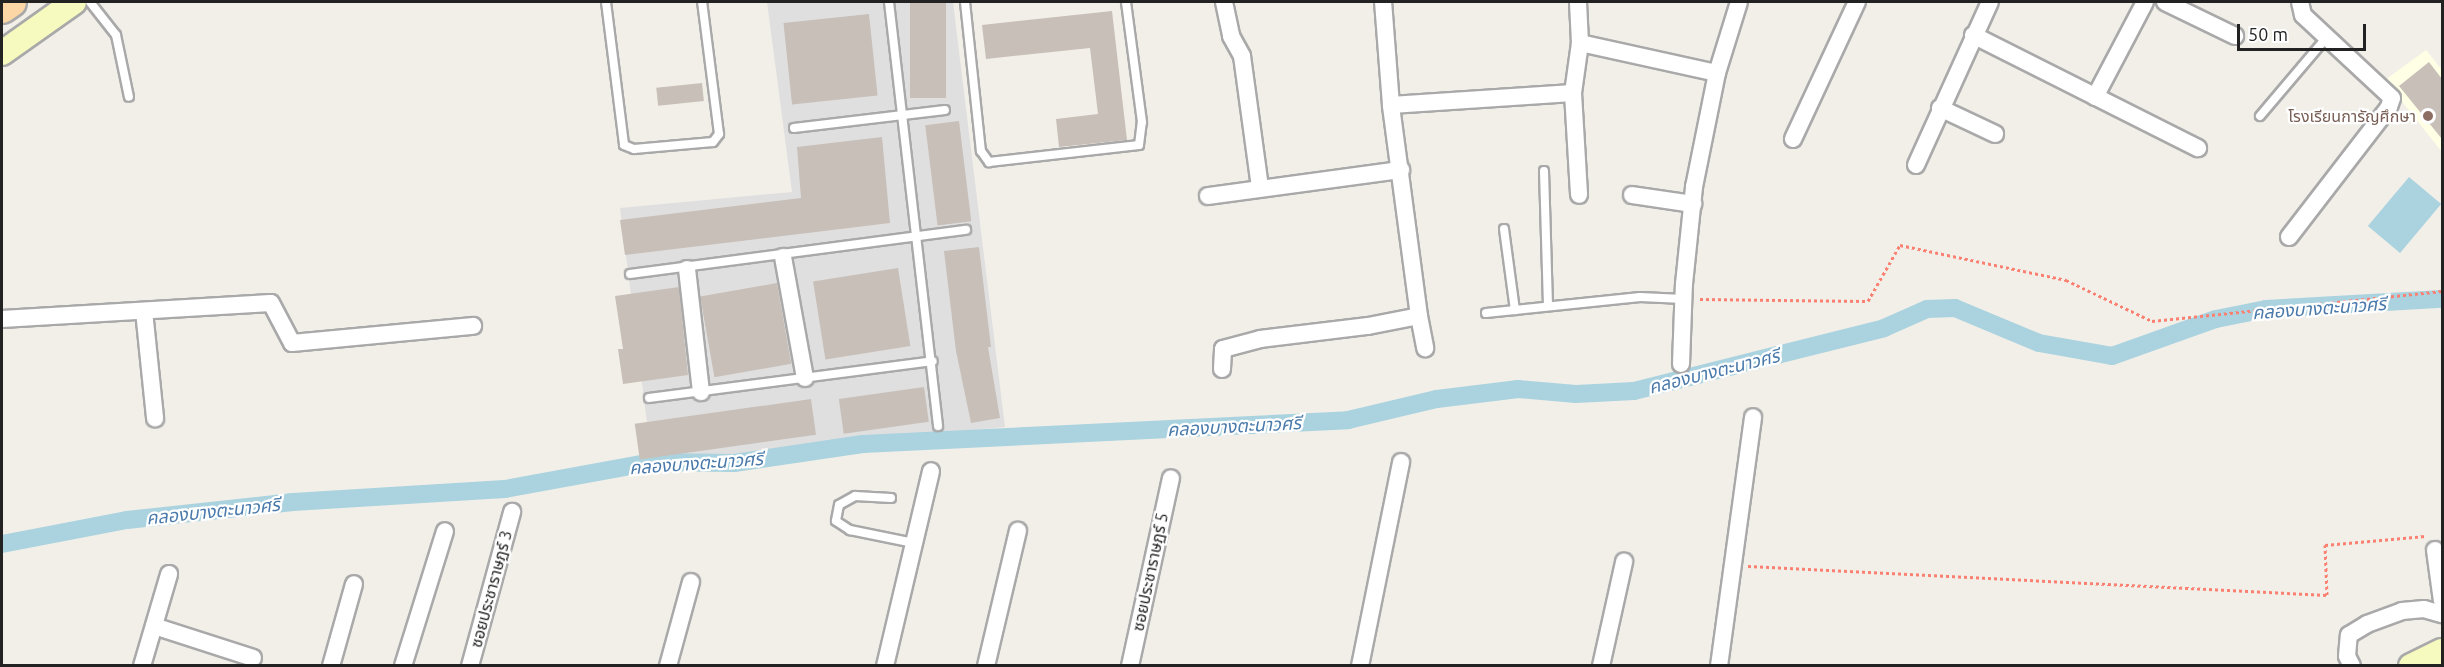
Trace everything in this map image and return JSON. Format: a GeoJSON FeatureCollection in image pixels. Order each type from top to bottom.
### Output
{"type":"FeatureCollection","features":[{"type":"Feature","properties":{"kind":"main road"},"geometry":{"type":"LineString","coordinates":[[2,9],[12,2]]}},
{"type":"Feature","properties":{"kind":"main road"},"geometry":{"type":"LineString","coordinates":[[2,53],[74,2]]}},
{"type":"Feature","properties":{"kind":"main road"},"geometry":{"type":"LineString","coordinates":[[2411,666],[2442,651]]}},
{"type":"Feature","properties":{"kind":"street"},"geometry":{"type":"LineString","coordinates":[[1224,2],[1231,36],[1242,56],[1260,188]]}},
{"type":"Feature","properties":{"kind":"street"},"geometry":{"type":"LineString","coordinates":[[1383,2],[1391,105],[1425,348]]}},
{"type":"Feature","properties":{"kind":"street"},"geometry":{"type":"LineString","coordinates":[[1578,2],[1580,43],[1573,93],[1580,195]]}},
{"type":"Feature","properties":{"kind":"street"},"geometry":{"type":"LineString","coordinates":[[1682,364],[1684,299],[1693,204],[1717,73],[1739,2]]}},
{"type":"Feature","properties":{"kind":"street"},"geometry":{"type":"LineString","coordinates":[[1793,139],[1857,2]]}},
{"type":"Feature","properties":{"kind":"street"},"geometry":{"type":"LineString","coordinates":[[1916,165],[1973,35],[1990,2]]}},
{"type":"Feature","properties":{"kind":"street"},"geometry":{"type":"LineString","coordinates":[[2095,97],[2145,2]]}},
{"type":"Feature","properties":{"kind":"street"},"geometry":{"type":"LineString","coordinates":[[2164,2],[2235,36]]}},
{"type":"Feature","properties":{"kind":"street"},"geometry":{"type":"LineString","coordinates":[[2289,237],[2392,98],[2303,15],[2300,2]]}},
{"type":"Feature","properties":{"kind":"street"},"geometry":{"type":"LineString","coordinates":[[1973,35],[2198,148]]}},
{"type":"Feature","properties":{"kind":"street"},"geometry":{"type":"LineString","coordinates":[[1580,43],[1717,73]]}},
{"type":"Feature","properties":{"kind":"street"},"geometry":{"type":"LineString","coordinates":[[1391,105],[1573,93]]}},
{"type":"Feature","properties":{"kind":"street"},"geometry":{"type":"LineString","coordinates":[[1940,108],[1995,134]]}},
{"type":"Feature","properties":{"kind":"street"},"geometry":{"type":"LineString","coordinates":[[1208,196],[1401,170]]}},
{"type":"Feature","properties":{"kind":"street"},"geometry":{"type":"LineString","coordinates":[[1632,195],[1693,204]]}},
{"type":"Feature","properties":{"kind":"street"},"geometry":{"type":"LineString","coordinates":[[783,257],[805,378]]}},
{"type":"Feature","properties":{"kind":"street"},"geometry":{"type":"LineString","coordinates":[[687,269],[701,392]]}},
{"type":"Feature","properties":{"kind":"street"},"geometry":{"type":"LineString","coordinates":[[2,320],[273,303],[292,343],[473,326]]}},
{"type":"Feature","properties":{"kind":"street"},"geometry":{"type":"LineString","coordinates":[[144,311],[155,418]]}},
{"type":"Feature","properties":{"kind":"street"},"geometry":{"type":"LineString","coordinates":[[1222,369],[1223,349],[1260,339],[1368,327],[1419,316]]}},
{"type":"Feature","properties":{"kind":"street"},"geometry":{"type":"LineString","coordinates":[[1719,666],[1730,565],[1753,417]]}},
{"type":"Feature","properties":{"kind":"street"},"geometry":{"type":"LineString","coordinates":[[1360,666],[1401,462]]}},
{"type":"Feature","properties":{"kind":"street"},"geometry":{"type":"LineString","coordinates":[[885,666],[931,471]]}},
{"type":"Feature","properties":{"kind":"street","name":"ซอยประชาราษฏร์ 5"},"geometry":{"type":"LineString","coordinates":[[1130,666],[1171,478]]}},
{"type":"Feature","properties":{"kind":"street","name":"ซอยประชาราษฏร์ 3"},"geometry":{"type":"LineString","coordinates":[[470,666],[512,512]]}},
{"type":"Feature","properties":{"kind":"street"},"geometry":{"type":"LineString","coordinates":[[403,666],[445,531]]}},
{"type":"Feature","properties":{"kind":"street"},"geometry":{"type":"LineString","coordinates":[[986,666],[1018,531]]}},
{"type":"Feature","properties":{"kind":"street"},"geometry":{"type":"LineString","coordinates":[[2433,543],[2442,601]]}},
{"type":"Feature","properties":{"kind":"street"},"geometry":{"type":"LineString","coordinates":[[1601,666],[1624,562]]}},
{"type":"Feature","properties":{"kind":"street"},"geometry":{"type":"LineString","coordinates":[[142,666],[169,574]]}},
{"type":"Feature","properties":{"kind":"street"},"geometry":{"type":"LineString","coordinates":[[668,666],[691,582]]}},
{"type":"Feature","properties":{"kind":"street"},"geometry":{"type":"LineString","coordinates":[[331,666],[354,584]]}},
{"type":"Feature","properties":{"kind":"street"},"geometry":{"type":"LineString","coordinates":[[2352,666],[2347,656],[2349,635],[2367,624],[2402,611],[2424,609],[2442,614]]}},
{"type":"Feature","properties":{"kind":"street"},"geometry":{"type":"LineString","coordinates":[[154,626],[252,658]]}},
{"type":"Feature","properties":{"kind":"lane"},"geometry":{"type":"LineString","coordinates":[[90,2],[116,35],[129,97]]}},
{"type":"Feature","properties":{"kind":"lane"},"geometry":{"type":"LineString","coordinates":[[606,2],[624,145],[634,149],[713,142],[719,134],[702,2]]}},
{"type":"Feature","properties":{"kind":"lane"},"geometry":{"type":"LineString","coordinates":[[889,2],[933,361],[938,426]]}},
{"type":"Feature","properties":{"kind":"lane"},"geometry":{"type":"LineString","coordinates":[[965,2],[981,151],[989,162],[1139,145],[1142,122],[1126,2]]}},
{"type":"Feature","properties":{"kind":"lane"},"geometry":{"type":"LineString","coordinates":[[2260,116],[2327,37]]}},
{"type":"Feature","properties":{"kind":"lane"},"geometry":{"type":"LineString","coordinates":[[794,128],[904,117],[945,110]]}},
{"type":"Feature","properties":{"kind":"lane"},"geometry":{"type":"LineString","coordinates":[[1544,171],[1548,306]]}},
{"type":"Feature","properties":{"kind":"lane"},"geometry":{"type":"LineString","coordinates":[[1504,229],[1515,310]]}},
{"type":"Feature","properties":{"kind":"lane"},"geometry":{"type":"LineString","coordinates":[[630,274],[783,257],[918,239],[966,230]]}},
{"type":"Feature","properties":{"kind":"lane"},"geometry":{"type":"LineString","coordinates":[[1486,313],[1640,297],[1684,299]]}},
{"type":"Feature","properties":{"kind":"lane"},"geometry":{"type":"LineString","coordinates":[[649,398],[933,361]]}},
{"type":"Feature","properties":{"kind":"lane"},"geometry":{"type":"LineString","coordinates":[[891,498],[855,496],[839,505],[836,521],[850,530],[914,543]]}},
{"type":"Feature","properties":{"kind":"path"},"geometry":{"type":"LineString","coordinates":[[1684,299],[1868,301],[1900,245],[2066,280],[2152,321],[2442,291]]}},
{"type":"Feature","properties":{"kind":"path"},"geometry":{"type":"LineString","coordinates":[[1730,565],[2327,595],[2325,545],[2433,543]]}},
{"type":"Feature","properties":{"kind":"shaded area"},"geometry":{"type":"Polygon","coordinates":[[[767,2],[953,2],[1005,427],[652,462],[620,208],[792,192],[767,2]]]}},
{"type":"Feature","properties":{"kind":"shaded area","name":"โรงเรียนการัญศึกษา"},"geometry":{"type":"Polygon","coordinates":[[[2426,50],[2442,70],[2442,152],[2385,80],[2426,50]]]}},
{"type":"Feature","properties":{"kind":"water"},"geometry":{"type":"Polygon","coordinates":[[[2409,177],[2441,204],[2400,253],[2368,226],[2409,177]]]}},
{"type":"Feature","properties":{"kind":"building"},"geometry":{"type":"Polygon","coordinates":[[[910,2],[946,2],[946,98],[910,98],[910,2]]]}},
{"type":"Feature","properties":{"kind":"building"},"geometry":{"type":"Polygon","coordinates":[[[1112,11],[1127,140],[1059,147],[1056,119],[1098,114],[1090,48],[986,59],[982,25],[1112,11]]]}},
{"type":"Feature","properties":{"kind":"building"},"geometry":{"type":"Polygon","coordinates":[[[869,14],[878,96],[792,105],[783,23],[869,14]]]}},
{"type":"Feature","properties":{"kind":"building"},"geometry":{"type":"Polygon","coordinates":[[[2429,62],[2442,79],[2442,139],[2399,86],[2429,62]]]}},
{"type":"Feature","properties":{"kind":"building"},"geometry":{"type":"Polygon","coordinates":[[[702,83],[704,101],[658,106],[656,88],[702,83]]]}},
{"type":"Feature","properties":{"kind":"building"},"geometry":{"type":"Polygon","coordinates":[[[959,121],[971,221],[938,225],[925,125],[959,121]]]}},
{"type":"Feature","properties":{"kind":"building"},"geometry":{"type":"Polygon","coordinates":[[[882,137],[890,223],[625,255],[620,220],[801,198],[797,147],[882,137]]]}},
{"type":"Feature","properties":{"kind":"building"},"geometry":{"type":"Polygon","coordinates":[[[979,247],[991,347],[988,347],[1000,418],[971,423],[956,351],[944,251],[979,247]]]}},
{"type":"Feature","properties":{"kind":"building"},"geometry":{"type":"Polygon","coordinates":[[[898,268],[910,346],[825,359],[813,281],[898,268]]]}},
{"type":"Feature","properties":{"kind":"building"},"geometry":{"type":"Polygon","coordinates":[[[777,283],[791,364],[714,377],[700,297],[777,283]]]}},
{"type":"Feature","properties":{"kind":"building"},"geometry":{"type":"Polygon","coordinates":[[[679,287],[688,375],[623,384],[618,349],[623,349],[615,296],[679,287]]]}},
{"type":"Feature","properties":{"kind":"building"},"geometry":{"type":"Polygon","coordinates":[[[924,387],[929,422],[844,434],[839,399],[924,387]]]}},
{"type":"Feature","properties":{"kind":"building"},"geometry":{"type":"Polygon","coordinates":[[[811,399],[816,435],[640,459],[635,424],[811,399]]]}},
{"type":"Feature","properties":{"kind":"waterway","name":"คลองบางตะนาวศรี"},"geometry":{"type":"LineString","coordinates":[[2,544],[127,520],[293,502],[505,489],[652,462],[734,463],[863,444],[1348,420],[1437,399],[1518,389],[1576,394],[1634,391],[1884,328],[1927,309],[1955,308],[2039,343],[2112,356],[2216,319],[2266,309],[2442,299]]}},
{"type":"Feature","properties":{"kind":"place","name":"โรงเรียนการัญศึกษา"},"geometry":{"type":"Point","coordinates":[2428,116]}}]}
